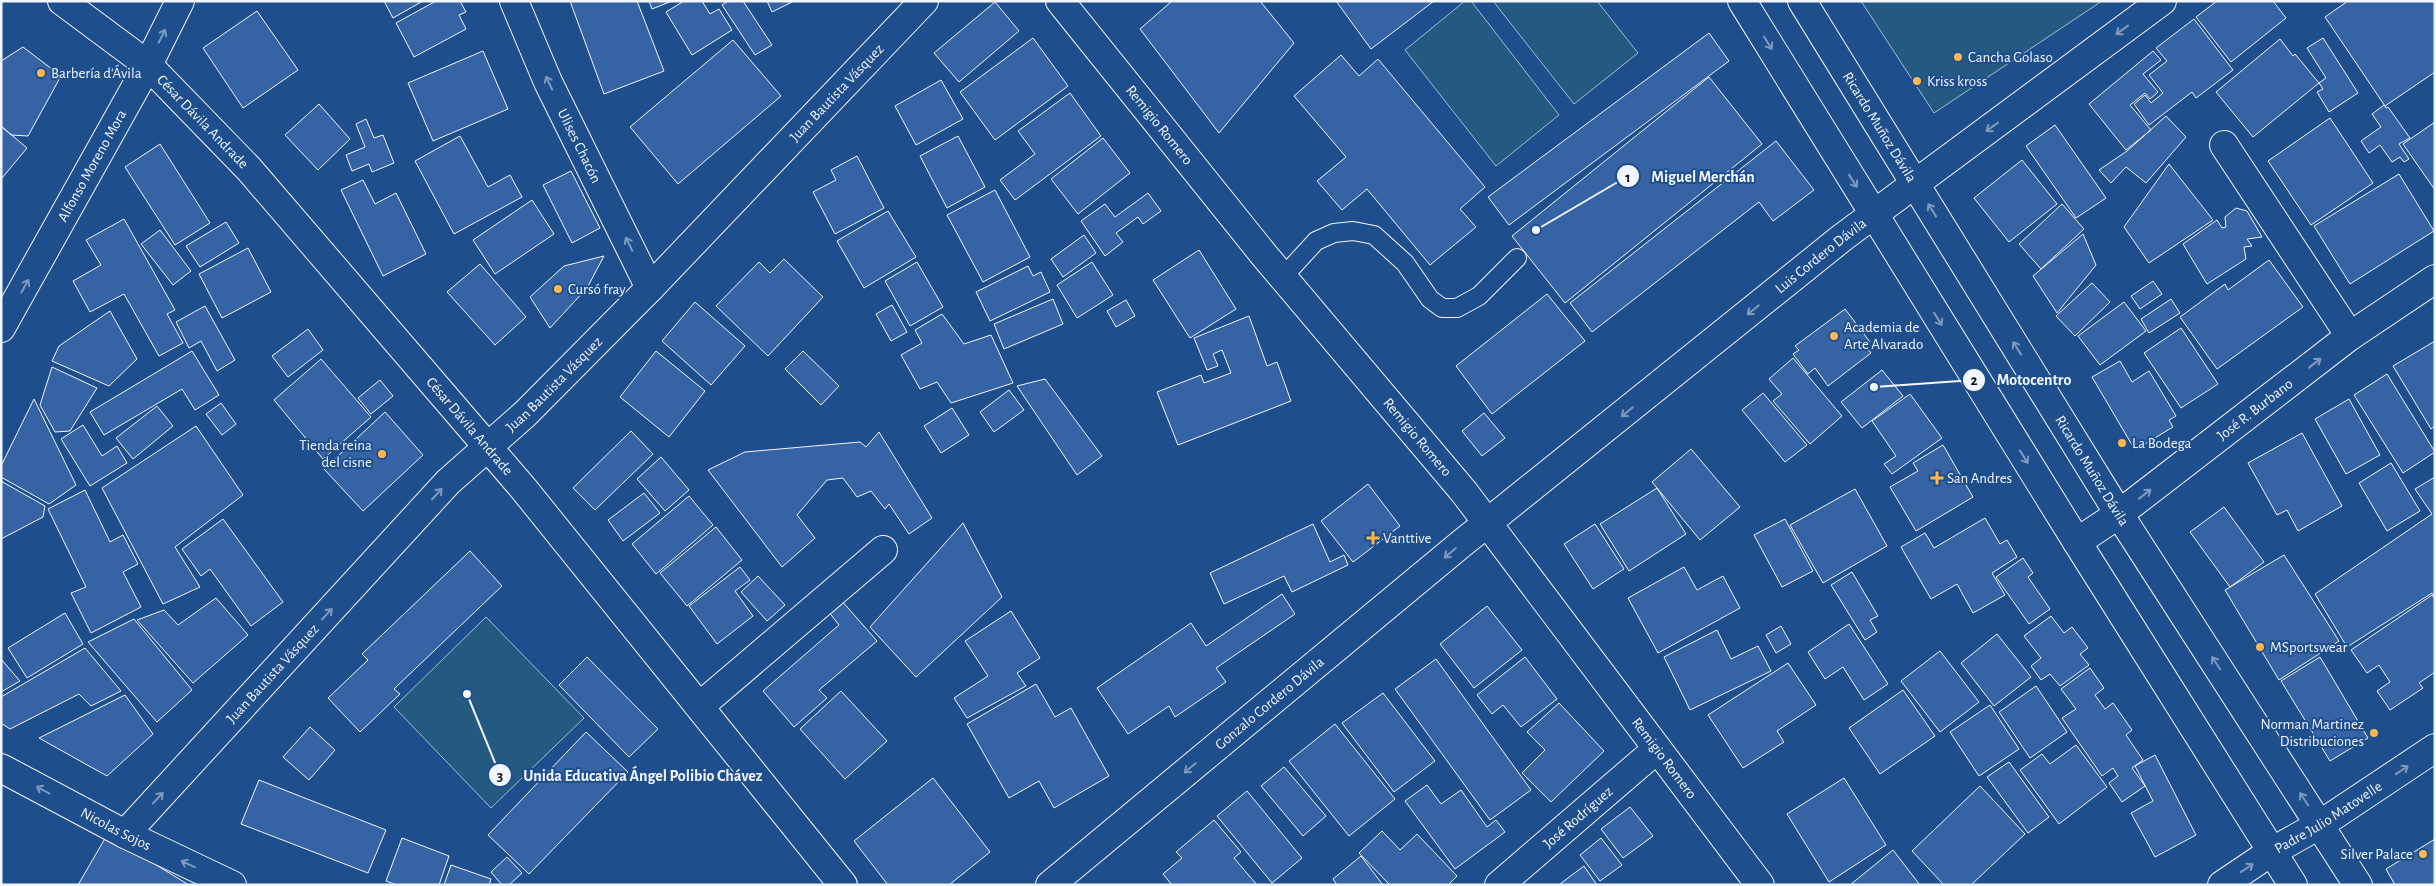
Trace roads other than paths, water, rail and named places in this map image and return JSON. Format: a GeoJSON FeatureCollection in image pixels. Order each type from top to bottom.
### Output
{"type":"FeatureCollection","features":[{"type":"Feature","properties":{"kind":"street","name":"César Dávila Andrade"},"geometry":{"type":"LineString","coordinates":[[62,1],[148,64],[249,169],[523,488],[843,885]]}},
{"type":"Feature","properties":{"kind":"street","name":"Alfonso Moreno Mora"},"geometry":{"type":"LineString","coordinates":[[1,328],[148,64],[180,1]]}},
{"type":"Feature","properties":{"kind":"street","name":"Ulises Chacón"},"geometry":{"type":"LineString","coordinates":[[514,1],[548,82],[650,288]]}},
{"type":"Feature","properties":{"kind":"street","name":"Juan Bautista Vásquez"},"geometry":{"type":"LineString","coordinates":[[125,834],[448,482],[525,414],[650,288],[924,1]]}},
{"type":"Feature","properties":{"kind":"street","name":"Remigio Romero"},"geometry":{"type":"LineString","coordinates":[[1060,1],[1283,277],[1489,523],[1760,885]]}},
{"type":"Feature","properties":{"kind":"street"},"geometry":{"type":"LineString","coordinates":[[1742,1],[2077,542],[2293,885]]}},
{"type":"Feature","properties":{"kind":"street","name":"Ricardo Muñoz Dávila"},"geometry":{"type":"LineString","coordinates":[[1802,1],[2119,514],[2358,885]]}},
{"type":"Feature","properties":{"kind":"street","name":"Luis Cordero Dávila"},"geometry":{"type":"LineString","coordinates":[[1489,523],[1843,237],[2162,1]]}},
{"type":"Feature","properties":{"kind":"street"},"geometry":{"type":"LineString","coordinates":[[2224,145],[2350,336]]}},
{"type":"Feature","properties":{"kind":"street","name":"José R. Burbano"},"geometry":{"type":"LineString","coordinates":[[2077,542],[2119,514],[2350,336],[2435,279]]}},
{"type":"Feature","properties":{"kind":"street","name":"Gonzalo Cordero Dávila"},"geometry":{"type":"LineString","coordinates":[[1050,885],[1489,523]]}},
{"type":"Feature","properties":{"kind":"street"},"geometry":{"type":"LineString","coordinates":[[700,706],[883,550]]}},
{"type":"Feature","properties":{"kind":"street","name":"Padre Julio Matovelle"},"geometry":{"type":"LineString","coordinates":[[2222,885],[2271,852],[2320,824],[2435,748]]}},
{"type":"Feature","properties":{"kind":"street","name":"José Rodríguez"},"geometry":{"type":"LineString","coordinates":[[1499,885],[1657,749]]}},
{"type":"Feature","properties":{"kind":"street","name":"Nicolas Sojos"},"geometry":{"type":"LineString","coordinates":[[1,768],[125,834],[232,885]]}},
{"type":"Feature","properties":{"kind":"lane"},"geometry":{"type":"LineString","coordinates":[[1283,277],[1316,241],[1334,233],[1353,231],[1374,235],[1405,263],[1430,298],[1442,308],[1456,308],[1480,296],[1517,258]]}},
{"type":"Feature","properties":{"kind":"place","name":"Cancha Golaso"},"geometry":{"type":"Point","coordinates":[1958,57]}},
{"type":"Feature","properties":{"kind":"place","name":"Barbería d'Ávila"},"geometry":{"type":"Point","coordinates":[41,73]}},
{"type":"Feature","properties":{"kind":"place","name":"Kriss kross"},"geometry":{"type":"Point","coordinates":[1917,81]}},
{"type":"Feature","properties":{"kind":"place","name":"Miguel Merchán"},"geometry":{"type":"Point","coordinates":[1536,230]}},
{"type":"Feature","properties":{"kind":"place","name":"Cursó fray"},"geometry":{"type":"Point","coordinates":[558,289]}},
{"type":"Feature","properties":{"kind":"place","name":"Academia de Arte Alvarado"},"geometry":{"type":"Point","coordinates":[1834,336]}},
{"type":"Feature","properties":{"kind":"place","name":"Motocentro"},"geometry":{"type":"Point","coordinates":[1874,387]}},
{"type":"Feature","properties":{"kind":"place","name":"La Bodega"},"geometry":{"type":"Point","coordinates":[2122,443]}},
{"type":"Feature","properties":{"kind":"place","name":"Tienda reina del cisne"},"geometry":{"type":"Point","coordinates":[382,454]}},
{"type":"Feature","properties":{"kind":"place","name":"San Andres"},"geometry":{"type":"Point","coordinates":[1937,478]}},
{"type":"Feature","properties":{"kind":"place","name":"Vanttive"},"geometry":{"type":"Point","coordinates":[1373,538]}},
{"type":"Feature","properties":{"kind":"place","name":"MSportswear"},"geometry":{"type":"Point","coordinates":[2260,647]}},
{"type":"Feature","properties":{"kind":"place","name":"Unida Educativa Ángel Polibio Chávez"},"geometry":{"type":"Point","coordinates":[467,694]}},
{"type":"Feature","properties":{"kind":"place","name":"Norman Martinez Distribuciones"},"geometry":{"type":"Point","coordinates":[2374,733]}},
{"type":"Feature","properties":{"kind":"place","name":"Silver Palace"},"geometry":{"type":"Point","coordinates":[2423,854]}}]}
